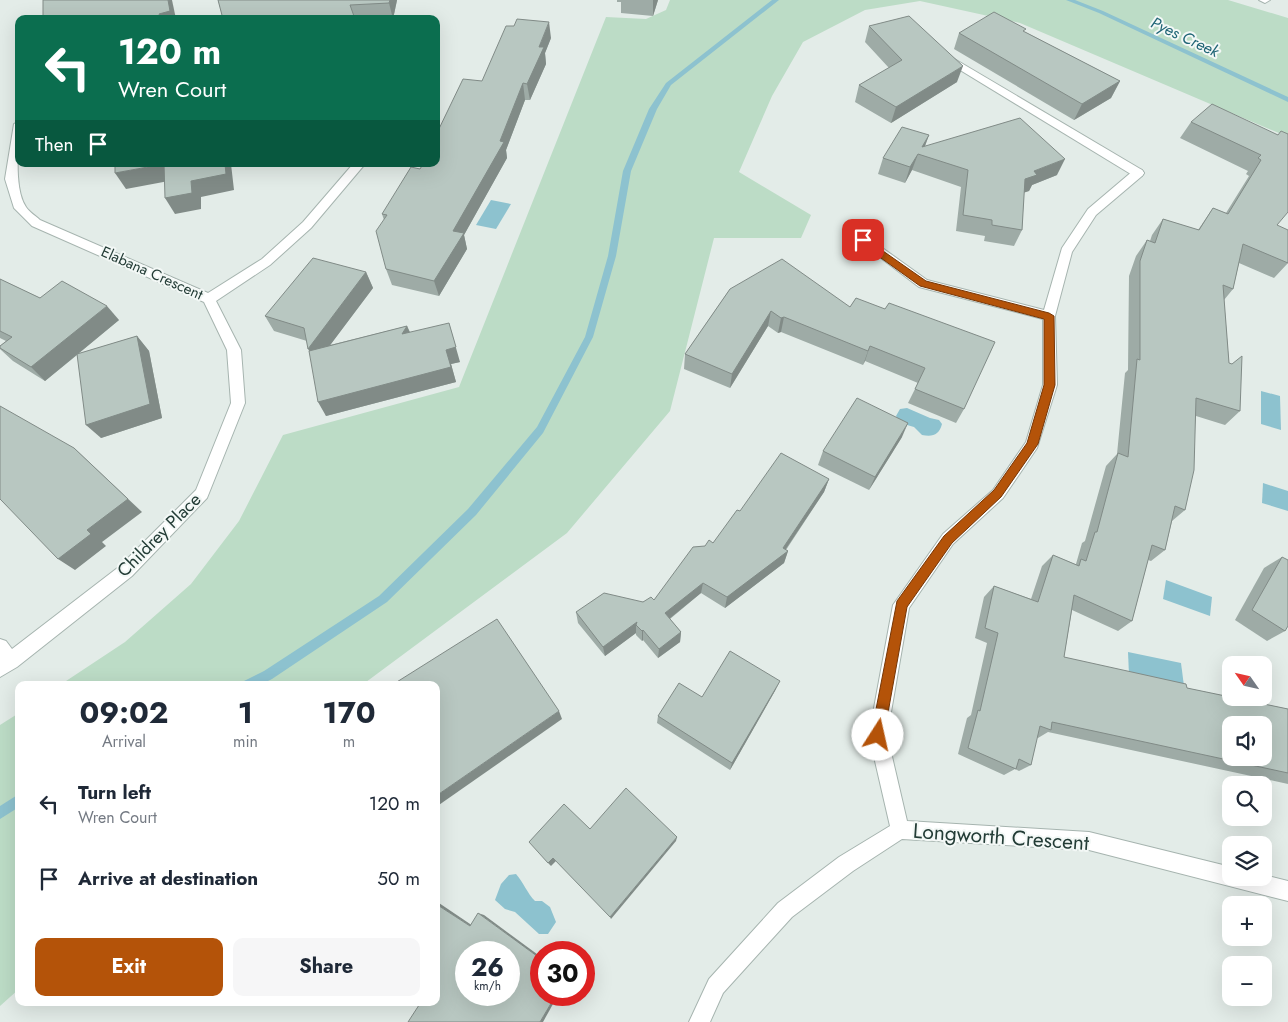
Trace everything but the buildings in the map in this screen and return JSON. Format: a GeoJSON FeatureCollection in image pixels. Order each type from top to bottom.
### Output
{"type":"FeatureCollection","features":[{"type":"Feature","properties":{"kind":"street"},"geometry":{"type":"LineString","coordinates":[[900,830],[878,735],[901,605],[948,539],[998,494],[1032,444],[1050,385],[1049,316],[1066,252],[1092,212],[1138,173],[945,56]]}},
{"type":"Feature","properties":{"kind":"street","name":"Elabana Crescent"},"geometry":{"type":"LineString","coordinates":[[15,148],[10,179],[20,208],[36,223],[209,298],[266,262],[307,224],[356,167]]}},
{"type":"Feature","properties":{"kind":"street"},"geometry":{"type":"LineString","coordinates":[[863,240],[923,284],[1049,316]]}},
{"type":"Feature","properties":{"kind":"street","name":"Childrey Place"},"geometry":{"type":"LineString","coordinates":[[5,665],[126,571],[202,494],[238,403],[234,350],[209,298]]}},
{"type":"Feature","properties":{"kind":"street"},"geometry":{"type":"LineString","coordinates":[[0,647],[5,665]]}},
{"type":"Feature","properties":{"kind":"street","name":"Longworth Crescent"},"geometry":{"type":"LineString","coordinates":[[699,1022],[716,986],[785,910],[846,864],[900,830],[1089,841],[1222,874]]}},
{"type":"Feature","properties":{"kind":"street","name":"Longworth Crescent"},"geometry":{"type":"LineString","coordinates":[[1268,886],[1288,891]]}},
{"type":"Feature","properties":{"kind":"green space"},"geometry":{"type":"Polygon","coordinates":[[[670,0],[1228,0],[1288,18],[1288,137],[1020,23],[920,1],[865,10],[803,42],[772,96],[739,172],[811,215],[801,238],[714,238],[670,411],[567,533],[367,681],[66,681],[125,642],[191,584],[239,521],[283,435],[459,387],[606,17],[646,19],[666,10],[670,0]]]}},
{"type":"Feature","properties":{"kind":"green space"},"geometry":{"type":"Polygon","coordinates":[[[15,716],[15,993],[0,1006],[0,725],[15,716]]]}},
{"type":"Feature","properties":{"kind":"water"},"geometry":{"type":"Polygon","coordinates":[[[491,200],[511,204],[496,229],[476,225],[491,200]]]}},
{"type":"Feature","properties":{"kind":"water"},"geometry":{"type":"Polygon","coordinates":[[[1261,391],[1280,396],[1281,430],[1261,424],[1261,391]]]}},
{"type":"Feature","properties":{"kind":"water"},"geometry":{"type":"Polygon","coordinates":[[[907,408],[939,420],[942,424],[939,431],[929,436],[922,435],[914,427],[900,423],[896,416],[900,409],[907,408]]]}},
{"type":"Feature","properties":{"kind":"water"},"geometry":{"type":"Polygon","coordinates":[[[1263,483],[1288,491],[1288,511],[1262,503],[1263,483]]]}},
{"type":"Feature","properties":{"kind":"water"},"geometry":{"type":"Polygon","coordinates":[[[1166,580],[1212,597],[1210,616],[1163,599],[1166,580]]]}},
{"type":"Feature","properties":{"kind":"water"},"geometry":{"type":"Polygon","coordinates":[[[1128,652],[1181,663],[1184,686],[1129,675],[1128,652]]]}},
{"type":"Feature","properties":{"kind":"water"},"geometry":{"type":"Polygon","coordinates":[[[516,874],[535,901],[542,901],[550,907],[556,922],[548,934],[539,934],[515,912],[505,909],[495,900],[501,884],[509,875],[516,874]]]}},
{"type":"Feature","properties":{"kind":"waterway"},"geometry":{"type":"LineString","coordinates":[[256,681],[383,599],[472,512],[540,430],[589,337],[612,256],[627,171],[653,109],[668,84],[776,0]]}},
{"type":"Feature","properties":{"kind":"waterway","name":"Pyes Creek"},"geometry":{"type":"LineString","coordinates":[[1069,0],[1101,12],[1288,100]]}},
{"type":"Feature","properties":{"kind":"waterway"},"geometry":{"type":"LineString","coordinates":[[0,813],[15,803]]}},
{"type":"Feature","properties":{"kind":"route"},"geometry":{"type":"LineString","coordinates":[[863,240],[923,284],[1049,316],[1050,385],[1032,444],[998,494],[948,539],[901,605],[878,735]]}}]}
